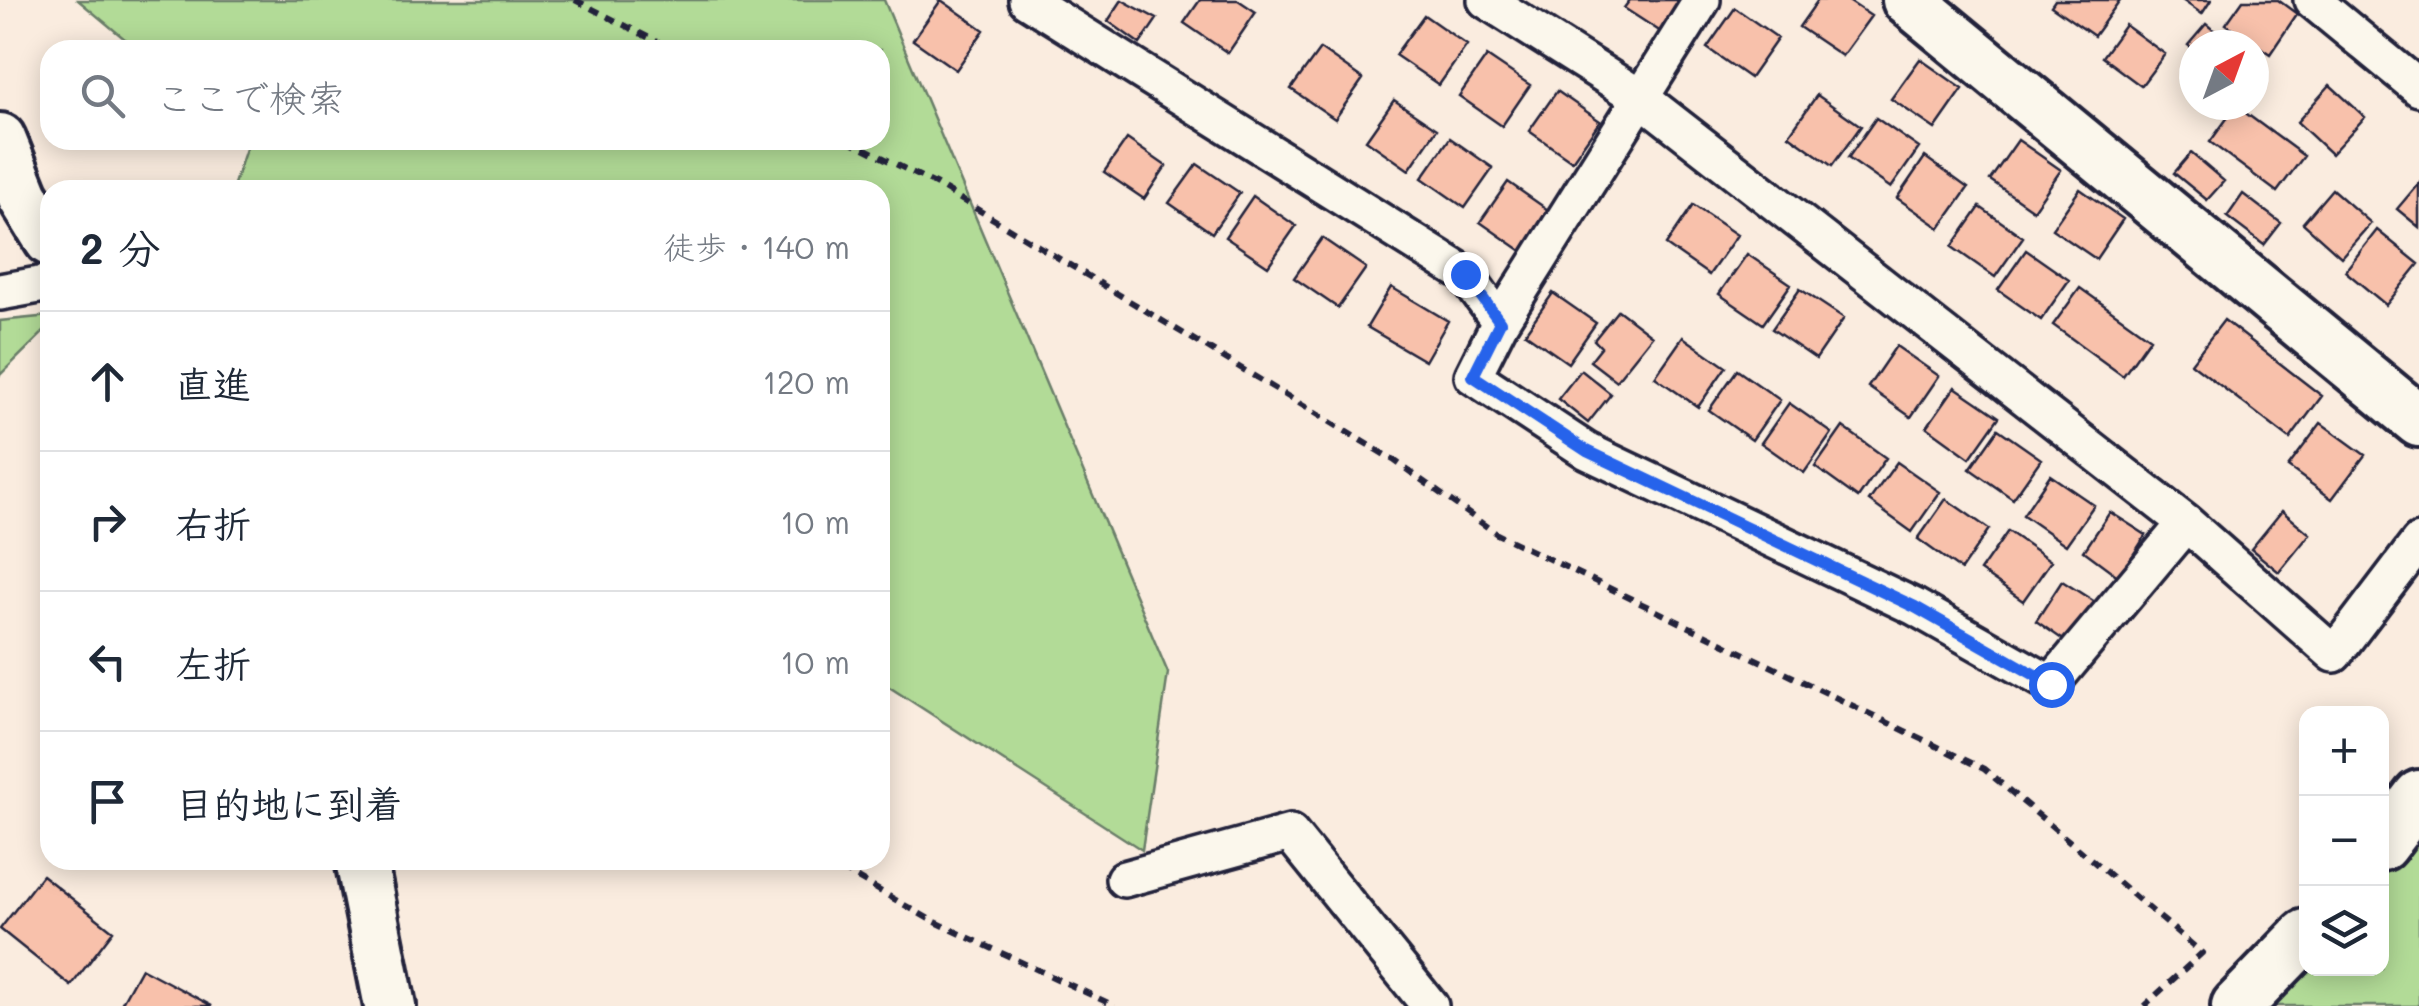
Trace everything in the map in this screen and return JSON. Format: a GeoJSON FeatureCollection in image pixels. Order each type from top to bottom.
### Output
{"type":"FeatureCollection","features":[{"type":"Feature","properties":{"kind":"street"},"geometry":{"type":"LineString","coordinates":[[1027,0],[1465,274],[1500,322]]}},
{"type":"Feature","properties":{"kind":"street"},"geometry":{"type":"LineString","coordinates":[[1486,0],[1641,98],[2186,523],[2334,654],[2419,542]]}},
{"type":"Feature","properties":{"kind":"street"},"geometry":{"type":"LineString","coordinates":[[1702,0],[1500,322],[1473,376],[1587,451],[1915,607],[2051,684],[2186,523]]}},
{"type":"Feature","properties":{"kind":"street"},"geometry":{"type":"LineString","coordinates":[[1908,0],[2419,420]]}},
{"type":"Feature","properties":{"kind":"street"},"geometry":{"type":"LineString","coordinates":[[2312,0],[2419,88]]}},
{"type":"Feature","properties":{"kind":"street"},"geometry":{"type":"LineString","coordinates":[[0,138],[23,196],[40,224]]}},
{"type":"Feature","properties":{"kind":"street"},"geometry":{"type":"LineString","coordinates":[[0,292],[40,286]]}},
{"type":"Feature","properties":{"kind":"street"},"geometry":{"type":"LineString","coordinates":[[2389,836],[2419,796]]}},
{"type":"Feature","properties":{"kind":"street"},"geometry":{"type":"LineString","coordinates":[[1124,879],[1290,833],[1430,1006]]}},
{"type":"Feature","properties":{"kind":"street"},"geometry":{"type":"LineString","coordinates":[[362,870],[390,1006]]}},
{"type":"Feature","properties":{"kind":"street"},"geometry":{"type":"LineString","coordinates":[[2236,1006],[2299,942]]}},
{"type":"Feature","properties":{"kind":"path"},"geometry":{"type":"LineString","coordinates":[[575,0],[653,40]]}},
{"type":"Feature","properties":{"kind":"path"},"geometry":{"type":"LineString","coordinates":[[867,150],[936,186],[1395,461],[1497,534],[1984,769],[2202,953],[2144,1006]]}},
{"type":"Feature","properties":{"kind":"path"},"geometry":{"type":"LineString","coordinates":[[843,870],[928,919],[1115,1006]]}},
{"type":"Feature","properties":{"kind":"green space"},"geometry":{"type":"Polygon","coordinates":[[[78,0],[884,0],[1168,673],[1142,850],[890,687],[890,180],[235,180],[246,150],[890,150],[890,40],[126,40],[78,0]]]}},
{"type":"Feature","properties":{"kind":"green space"},"geometry":{"type":"Polygon","coordinates":[[[40,317],[40,336],[0,375],[0,321],[40,317]]]}},
{"type":"Feature","properties":{"kind":"green space"},"geometry":{"type":"Polygon","coordinates":[[[2419,793],[2419,1006],[2264,1006],[2299,974],[2389,976],[2389,835],[2419,793]]]}},
{"type":"Feature","properties":{"kind":"building"},"geometry":{"type":"Polygon","coordinates":[[[941,0],[984,30],[956,70],[913,40],[941,0]]]}},
{"type":"Feature","properties":{"kind":"building"},"geometry":{"type":"Polygon","coordinates":[[[1122,0],[1157,19],[1140,44],[1108,21],[1122,0]]]}},
{"type":"Feature","properties":{"kind":"building"},"geometry":{"type":"Polygon","coordinates":[[[1200,0],[1238,0],[1256,12],[1228,53],[1184,23],[1200,0]]]}},
{"type":"Feature","properties":{"kind":"building"},"geometry":{"type":"Polygon","coordinates":[[[1630,0],[1681,0],[1661,32],[1624,8],[1630,0]]]}},
{"type":"Feature","properties":{"kind":"building"},"geometry":{"type":"Polygon","coordinates":[[[1818,0],[1847,0],[1871,16],[1842,56],[1799,27],[1818,0]]]}},
{"type":"Feature","properties":{"kind":"building"},"geometry":{"type":"Polygon","coordinates":[[[2055,0],[2120,0],[2094,36],[2051,6],[2055,0]]]}},
{"type":"Feature","properties":{"kind":"building"},"geometry":{"type":"Polygon","coordinates":[[[2182,0],[2211,0],[2202,14],[2182,0]]]}},
{"type":"Feature","properties":{"kind":"building"},"geometry":{"type":"Polygon","coordinates":[[[2243,0],[2278,0],[2297,14],[2270,54],[2269,30],[2235,30],[2226,24],[2243,0]]]}},
{"type":"Feature","properties":{"kind":"building"},"geometry":{"type":"Polygon","coordinates":[[[1735,8],[1778,38],[1750,78],[1707,48],[1735,8]]]}},
{"type":"Feature","properties":{"kind":"building"},"geometry":{"type":"Polygon","coordinates":[[[1424,15],[1467,45],[1439,85],[1395,55],[1424,15]]]}},
{"type":"Feature","properties":{"kind":"building"},"geometry":{"type":"Polygon","coordinates":[[[2125,25],[2165,54],[2141,86],[2102,57],[2125,25]]]}},
{"type":"Feature","properties":{"kind":"building"},"geometry":{"type":"Polygon","coordinates":[[[1320,49],[1363,79],[1335,119],[1291,89],[1320,49]]]}},
{"type":"Feature","properties":{"kind":"building"},"geometry":{"type":"Polygon","coordinates":[[[1487,56],[1530,85],[1502,126],[1459,96],[1487,56]]]}},
{"type":"Feature","properties":{"kind":"building"},"geometry":{"type":"Polygon","coordinates":[[[1920,59],[1963,89],[1935,129],[1891,99],[1920,59]]]}},
{"type":"Feature","properties":{"kind":"building"},"geometry":{"type":"Polygon","coordinates":[[[2330,85],[2365,117],[2331,154],[2297,122],[2330,85]]]}},
{"type":"Feature","properties":{"kind":"building"},"geometry":{"type":"Polygon","coordinates":[[[1557,91],[1600,121],[1572,161],[1529,131],[1557,91]]]}},
{"type":"Feature","properties":{"kind":"building"},"geometry":{"type":"Polygon","coordinates":[[[1817,95],[1861,126],[1832,166],[1789,135],[1817,95]]]}},
{"type":"Feature","properties":{"kind":"building"},"geometry":{"type":"Polygon","coordinates":[[[1394,100],[1437,129],[1409,170],[1366,140],[1394,100]]]}},
{"type":"Feature","properties":{"kind":"building"},"geometry":{"type":"Polygon","coordinates":[[[1876,118],[1919,148],[1891,188],[1848,158],[1876,118]]]}},
{"type":"Feature","properties":{"kind":"building"},"geometry":{"type":"Polygon","coordinates":[[[2226,120],[2255,120],[2304,156],[2277,192],[2210,142],[2226,120]]]}},
{"type":"Feature","properties":{"kind":"building"},"geometry":{"type":"Polygon","coordinates":[[[1450,138],[1493,168],[1465,208],[1422,178],[1450,138]]]}},
{"type":"Feature","properties":{"kind":"building"},"geometry":{"type":"Polygon","coordinates":[[[1127,139],[1166,166],[1144,199],[1104,172],[1127,139]]]}},
{"type":"Feature","properties":{"kind":"building"},"geometry":{"type":"Polygon","coordinates":[[[2018,140],[2061,170],[2033,210],[1990,180],[2018,140]]]}},
{"type":"Feature","properties":{"kind":"building"},"geometry":{"type":"Polygon","coordinates":[[[2191,153],[2224,181],[2207,200],[2174,173],[2191,153]]]}},
{"type":"Feature","properties":{"kind":"building"},"geometry":{"type":"Polygon","coordinates":[[[1925,157],[1968,188],[1940,228],[1897,198],[1925,157]]]}},
{"type":"Feature","properties":{"kind":"building"},"geometry":{"type":"Polygon","coordinates":[[[1197,164],[1240,193],[1212,233],[1169,203],[1197,164]]]}},
{"type":"Feature","properties":{"kind":"building"},"geometry":{"type":"Polygon","coordinates":[[[1508,182],[1551,212],[1523,252],[1480,222],[1508,182]]]}},
{"type":"Feature","properties":{"kind":"building"},"geometry":{"type":"Polygon","coordinates":[[[2419,183],[2419,227],[2397,209],[2419,183]]]}},
{"type":"Feature","properties":{"kind":"building"},"geometry":{"type":"Polygon","coordinates":[[[2080,189],[2123,219],[2096,259],[2052,229],[2080,189]]]}},
{"type":"Feature","properties":{"kind":"building"},"geometry":{"type":"Polygon","coordinates":[[[2332,189],[2371,223],[2341,257],[2303,223],[2332,189]]]}},
{"type":"Feature","properties":{"kind":"building"},"geometry":{"type":"Polygon","coordinates":[[[2243,194],[2281,223],[2264,245],[2227,217],[2243,194]]]}},
{"type":"Feature","properties":{"kind":"building"},"geometry":{"type":"Polygon","coordinates":[[[1253,196],[1296,226],[1268,266],[1225,237],[1253,196]]]}},
{"type":"Feature","properties":{"kind":"building"},"geometry":{"type":"Polygon","coordinates":[[[1693,205],[1737,235],[1709,275],[1666,245],[1693,205]]]}},
{"type":"Feature","properties":{"kind":"building"},"geometry":{"type":"Polygon","coordinates":[[[1980,207],[2023,237],[1995,277],[1952,247],[1980,207]]]}},
{"type":"Feature","properties":{"kind":"building"},"geometry":{"type":"Polygon","coordinates":[[[2377,230],[2419,264],[2386,305],[2345,271],[2377,230]]]}},
{"type":"Feature","properties":{"kind":"building"},"geometry":{"type":"Polygon","coordinates":[[[1322,238],[1366,268],[1338,308],[1294,278],[1322,238]]]}},
{"type":"Feature","properties":{"kind":"building"},"geometry":{"type":"Polygon","coordinates":[[[2026,250],[2069,280],[2041,320],[1998,290],[2026,250]]]}},
{"type":"Feature","properties":{"kind":"building"},"geometry":{"type":"Polygon","coordinates":[[[1747,254],[1791,284],[1763,324],[1719,294],[1747,254]]]}},
{"type":"Feature","properties":{"kind":"building"},"geometry":{"type":"Polygon","coordinates":[[[1391,287],[1448,321],[1425,361],[1367,327],[1391,287]]]}},
{"type":"Feature","properties":{"kind":"building"},"geometry":{"type":"Polygon","coordinates":[[[2080,288],[2150,338],[2123,376],[2053,325],[2080,288]]]}},
{"type":"Feature","properties":{"kind":"building"},"geometry":{"type":"Polygon","coordinates":[[[1800,289],[1844,318],[1816,359],[1772,329],[1800,289]]]}},
{"type":"Feature","properties":{"kind":"building"},"geometry":{"type":"Polygon","coordinates":[[[1553,293],[1596,323],[1568,363],[1525,333],[1553,293]]]}},
{"type":"Feature","properties":{"kind":"building"},"geometry":{"type":"Polygon","coordinates":[[[1618,310],[1652,336],[1616,381],[1590,361],[1601,347],[1594,340],[1618,310]]]}},
{"type":"Feature","properties":{"kind":"building"},"geometry":{"type":"Polygon","coordinates":[[[2224,320],[2322,396],[2290,439],[2191,363],[2224,320]]]}},
{"type":"Feature","properties":{"kind":"building"},"geometry":{"type":"Polygon","coordinates":[[[1683,337],[1726,367],[1698,407],[1655,377],[1683,337]]]}},
{"type":"Feature","properties":{"kind":"building"},"geometry":{"type":"Polygon","coordinates":[[[1896,346],[1939,376],[1911,417],[1868,387],[1896,346]]]}},
{"type":"Feature","properties":{"kind":"building"},"geometry":{"type":"Polygon","coordinates":[[[1581,370],[1611,394],[1588,423],[1558,399],[1581,370]]]}},
{"type":"Feature","properties":{"kind":"building"},"geometry":{"type":"Polygon","coordinates":[[[1737,370],[1780,400],[1752,440],[1709,410],[1737,370]]]}},
{"type":"Feature","properties":{"kind":"building"},"geometry":{"type":"Polygon","coordinates":[[[1955,387],[1999,417],[1970,458],[1927,427],[1955,387]]]}},
{"type":"Feature","properties":{"kind":"building"},"geometry":{"type":"Polygon","coordinates":[[[1789,403],[1832,433],[1804,473],[1761,443],[1789,403]]]}},
{"type":"Feature","properties":{"kind":"building"},"geometry":{"type":"Polygon","coordinates":[[[2321,423],[2365,455],[2332,499],[2288,467],[2321,423]]]}},
{"type":"Feature","properties":{"kind":"building"},"geometry":{"type":"Polygon","coordinates":[[[1843,427],[1886,458],[1858,498],[1815,467],[1843,427]]]}},
{"type":"Feature","properties":{"kind":"building"},"geometry":{"type":"Polygon","coordinates":[[[1998,429],[2041,459],[2013,499],[1970,469],[1998,429]]]}},
{"type":"Feature","properties":{"kind":"building"},"geometry":{"type":"Polygon","coordinates":[[[1897,462],[1940,492],[1912,532],[1869,501],[1897,462]]]}},
{"type":"Feature","properties":{"kind":"building"},"geometry":{"type":"Polygon","coordinates":[[[2050,475],[2094,505],[2066,545],[2023,515],[2050,475]]]}},
{"type":"Feature","properties":{"kind":"building"},"geometry":{"type":"Polygon","coordinates":[[[1946,499],[1989,529],[1961,570],[1918,539],[1946,499]]]}},
{"type":"Feature","properties":{"kind":"building"},"geometry":{"type":"Polygon","coordinates":[[[2282,511],[2310,534],[2279,572],[2251,549],[2282,511]]]}},
{"type":"Feature","properties":{"kind":"building"},"geometry":{"type":"Polygon","coordinates":[[[2110,512],[2146,535],[2119,577],[2084,551],[2110,512]]]}},
{"type":"Feature","properties":{"kind":"building"},"geometry":{"type":"Polygon","coordinates":[[[2008,531],[2051,561],[2023,601],[1980,571],[2008,531]]]}},
{"type":"Feature","properties":{"kind":"building"},"geometry":{"type":"Polygon","coordinates":[[[2062,581],[2098,604],[2072,646],[2036,621],[2062,581]]]}},
{"type":"Feature","properties":{"kind":"building"},"geometry":{"type":"Polygon","coordinates":[[[42,875],[113,931],[71,986],[0,929],[42,875]]]}},
{"type":"Feature","properties":{"kind":"building"},"geometry":{"type":"Polygon","coordinates":[[[141,968],[212,1006],[120,1006],[141,968]]]}},
{"type":"Feature","properties":{"kind":"route"},"geometry":{"type":"LineString","coordinates":[[1465,274],[1500,322],[1473,376],[1587,451],[1915,607],[2051,684]]}}]}
